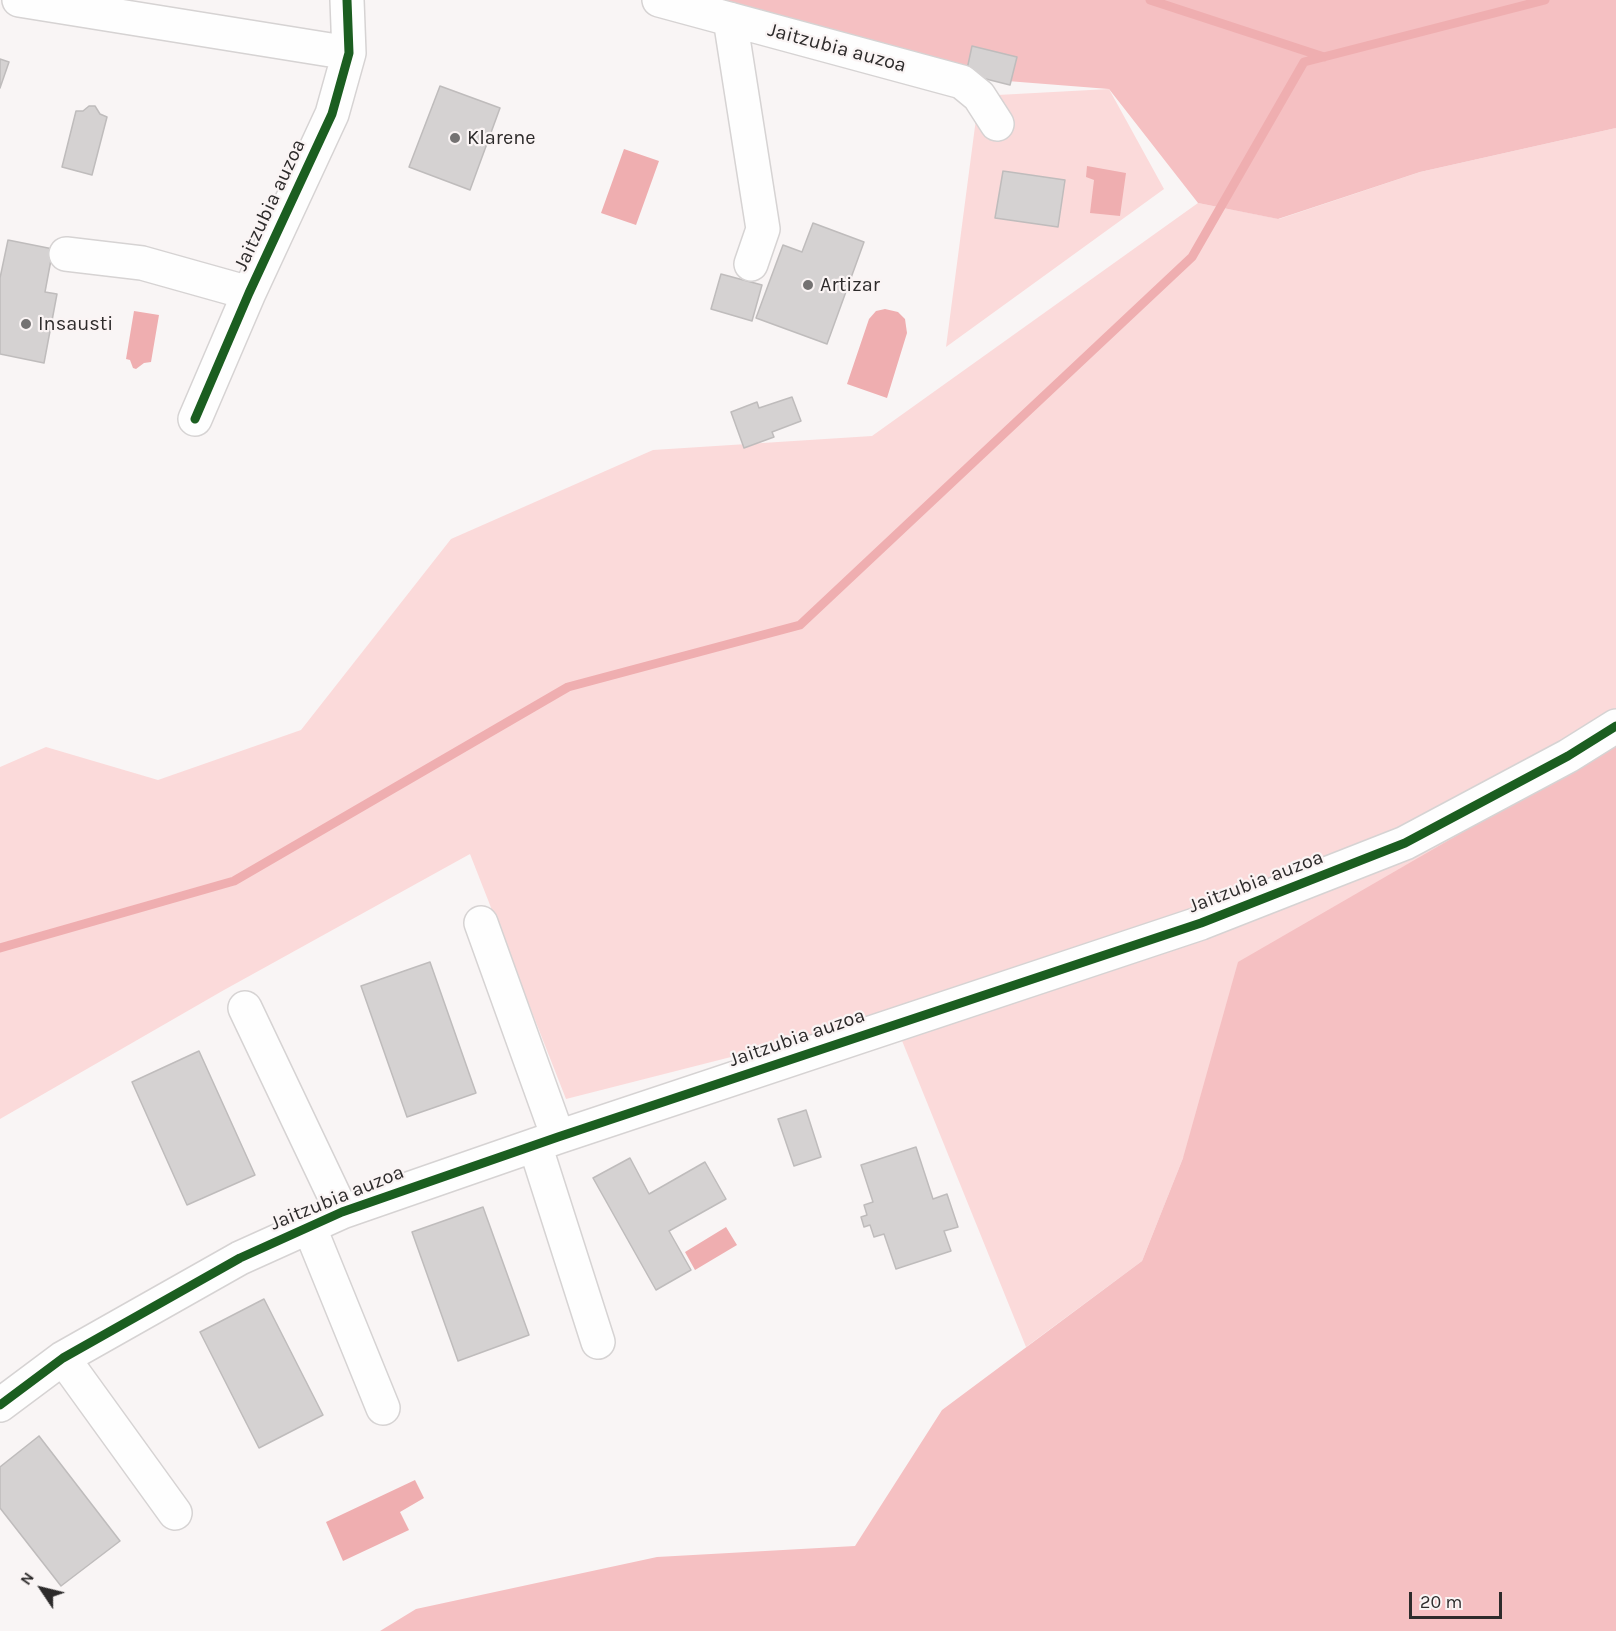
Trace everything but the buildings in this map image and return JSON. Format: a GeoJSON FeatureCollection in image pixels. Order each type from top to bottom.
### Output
{"type":"FeatureCollection","features":[{"type":"Feature","properties":{"kind":"street"},"geometry":{"type":"LineString","coordinates":[[19,0],[349,53]]}},
{"type":"Feature","properties":{"kind":"street","name":"Jaitzubia auzoa"},"geometry":{"type":"LineString","coordinates":[[195,419],[249,293],[332,114],[349,53],[347,0]]}},
{"type":"Feature","properties":{"kind":"street","name":"Jaitzubia auzoa"},"geometry":{"type":"LineString","coordinates":[[659,0],[962,82],[980,96],[997,124]]}},
{"type":"Feature","properties":{"kind":"street"},"geometry":{"type":"LineString","coordinates":[[730,19],[762,229],[751,264]]}},
{"type":"Feature","properties":{"kind":"street"},"geometry":{"type":"LineString","coordinates":[[66,254],[142,263],[249,293]]}},
{"type":"Feature","properties":{"kind":"street","name":"Jaitzubia auzoa"},"geometry":{"type":"LineString","coordinates":[[0,1405],[63,1358],[240,1258],[342,1212],[546,1141],[1201,923],[1405,843],[1568,756],[1616,726]]}},
{"type":"Feature","properties":{"kind":"street"},"geometry":{"type":"LineString","coordinates":[[481,923],[546,1141],[598,1342]]}},
{"type":"Feature","properties":{"kind":"street"},"geometry":{"type":"LineString","coordinates":[[245,1008],[342,1212]]}},
{"type":"Feature","properties":{"kind":"street"},"geometry":{"type":"LineString","coordinates":[[309,1226],[383,1408]]}},
{"type":"Feature","properties":{"kind":"street"},"geometry":{"type":"LineString","coordinates":[[63,1358],[175,1513]]}},
{"type":"Feature","properties":{"kind":"shaded area"},"geometry":{"type":"Polygon","coordinates":[[[667,0],[1616,0],[1616,128],[1420,172],[1278,219],[1198,203],[1109,89],[969,78],[667,0]]]}},
{"type":"Feature","properties":{"kind":"shaded area"},"geometry":{"type":"Polygon","coordinates":[[[1109,89],[1164,189],[946,347],[979,96],[1109,89]]]}},
{"type":"Feature","properties":{"kind":"shaded area"},"geometry":{"type":"Polygon","coordinates":[[[1616,128],[1616,731],[1482,821],[1183,1158],[1142,1261],[1026,1347],[892,1016],[566,1099],[470,854],[224,990],[0,1119],[0,767],[46,747],[158,780],[301,730],[451,539],[653,450],[872,436],[1198,203],[1279,219],[1420,172],[1616,128]]]}},
{"type":"Feature","properties":{"kind":"shaded area"},"geometry":{"type":"Polygon","coordinates":[[[624,149],[659,161],[636,225],[601,213],[624,149]]]}},
{"type":"Feature","properties":{"kind":"shaded area"},"geometry":{"type":"Polygon","coordinates":[[[1087,166],[1126,173],[1120,216],[1090,213],[1094,180],[1086,177],[1087,166]]]}},
{"type":"Feature","properties":{"kind":"shaded area"},"geometry":{"type":"Polygon","coordinates":[[[885,309],[898,312],[905,319],[907,333],[887,398],[847,384],[869,319],[876,311],[885,309]]]}},
{"type":"Feature","properties":{"kind":"shaded area"},"geometry":{"type":"Polygon","coordinates":[[[134,311],[159,315],[151,362],[144,363],[136,369],[133,368],[130,360],[126,359],[134,311]]]}},
{"type":"Feature","properties":{"kind":"shaded area"},"geometry":{"type":"Polygon","coordinates":[[[1616,731],[1616,1631],[380,1631],[416,1609],[657,1557],[855,1546],[942,1410],[1142,1261],[1183,1158],[1238,962],[1482,821],[1616,731]]]}},
{"type":"Feature","properties":{"kind":"shaded area"},"geometry":{"type":"Polygon","coordinates":[[[726,1227],[737,1245],[695,1270],[685,1252],[726,1227]]]}},
{"type":"Feature","properties":{"kind":"shaded area"},"geometry":{"type":"Polygon","coordinates":[[[415,1480],[424,1498],[400,1512],[409,1530],[343,1561],[326,1522],[415,1480]]]}},
{"type":"Feature","properties":{"kind":"waterway"},"geometry":{"type":"LineString","coordinates":[[1150,0],[1324,57]]}},
{"type":"Feature","properties":{"kind":"waterway"},"geometry":{"type":"LineString","coordinates":[[0,948],[234,881],[568,687],[800,625],[1192,257],[1304,62],[1545,0]]}},
{"type":"Feature","properties":{"kind":"cycle path"},"geometry":{"type":"LineString","coordinates":[[195,419],[249,293],[332,114],[349,53],[347,0]]}},
{"type":"Feature","properties":{"kind":"cycle path"},"geometry":{"type":"LineString","coordinates":[[0,1405],[63,1358],[240,1258],[342,1212],[558,1137],[1201,923],[1405,843],[1568,756],[1616,726]]}},
{"type":"Feature","properties":{"kind":"place","name":"Klarene"},"geometry":{"type":"Point","coordinates":[455,138]}},
{"type":"Feature","properties":{"kind":"place","name":"Artizar"},"geometry":{"type":"Point","coordinates":[808,285]}},
{"type":"Feature","properties":{"kind":"place","name":"Insausti"},"geometry":{"type":"Point","coordinates":[26,324]}}]}
